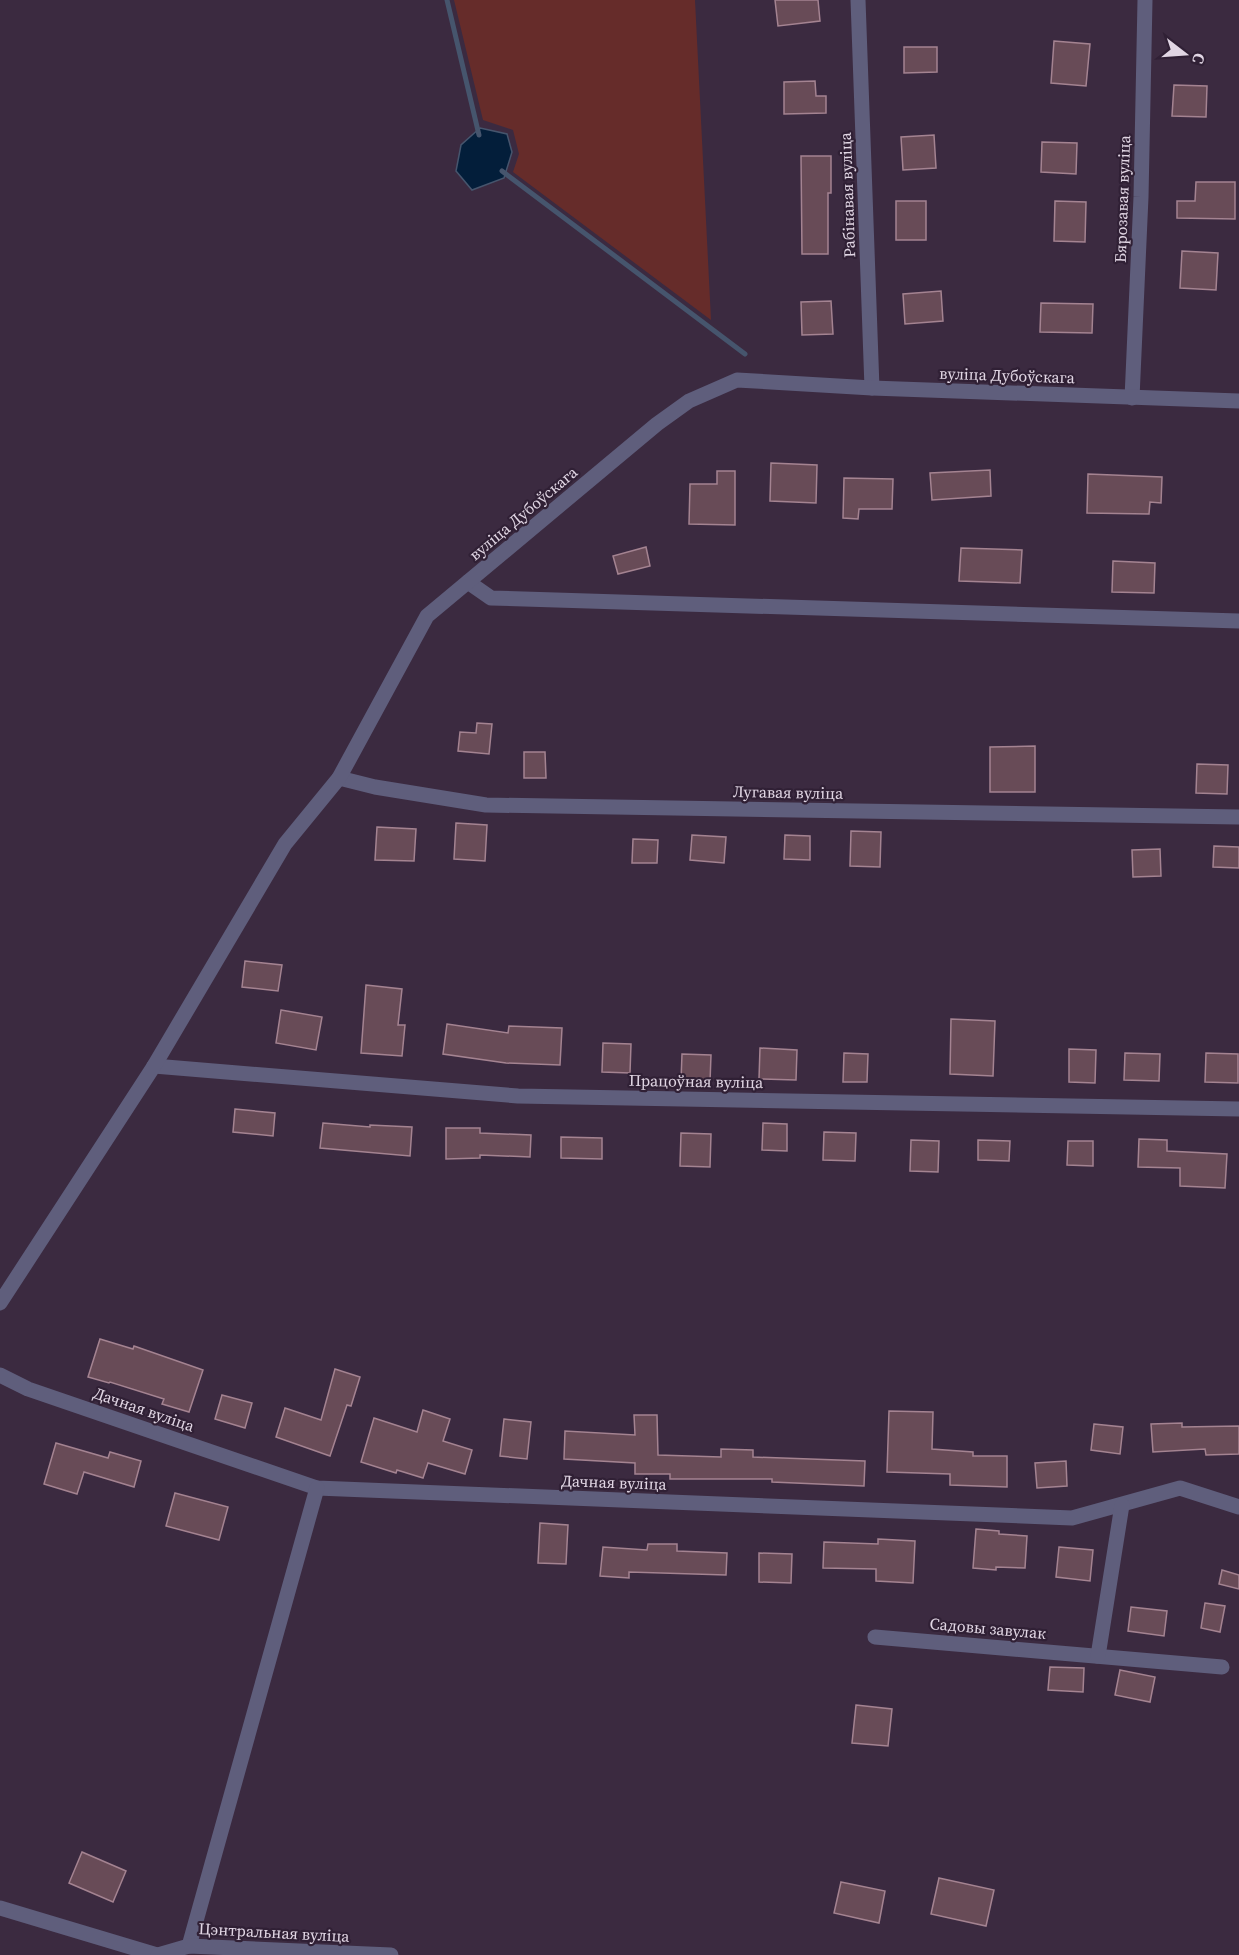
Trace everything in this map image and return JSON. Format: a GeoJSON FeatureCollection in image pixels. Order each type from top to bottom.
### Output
{"type":"FeatureCollection","features":[{"type":"Feature","properties":{"kind":"street","name":"Рабінавая вуліца"},"geometry":{"type":"LineString","coordinates":[[858,0],[872,388]]}},
{"type":"Feature","properties":{"kind":"street","name":"Бярозавая вуліца"},"geometry":{"type":"LineString","coordinates":[[1132,398],[1141,197],[1144,0]]}},
{"type":"Feature","properties":{"kind":"street","name":"вуліца Дубоўскага"},"geometry":{"type":"LineString","coordinates":[[1239,401],[872,388],[737,380],[689,401],[657,424],[468,582],[491,598],[1239,621]]}},
{"type":"Feature","properties":{"kind":"street"},"geometry":{"type":"LineString","coordinates":[[0,1303],[154,1066],[285,844],[339,778],[427,616],[468,582]]}},
{"type":"Feature","properties":{"kind":"street","name":"Лугавая вуліца"},"geometry":{"type":"LineString","coordinates":[[339,778],[375,787],[486,805],[1239,817]]}},
{"type":"Feature","properties":{"kind":"street","name":"Працоўная вуліца"},"geometry":{"type":"LineString","coordinates":[[154,1066],[518,1096],[1239,1109]]}},
{"type":"Feature","properties":{"kind":"street","name":"Дачная вуліца"},"geometry":{"type":"LineString","coordinates":[[0,1375],[28,1389],[317,1488],[1072,1518],[1180,1488],[1239,1507]]}},
{"type":"Feature","properties":{"kind":"street"},"geometry":{"type":"LineString","coordinates":[[189,1946],[317,1488]]}},
{"type":"Feature","properties":{"kind":"street"},"geometry":{"type":"LineString","coordinates":[[1098,1656],[1122,1505]]}},
{"type":"Feature","properties":{"kind":"street","name":"Садовы завулак"},"geometry":{"type":"LineString","coordinates":[[875,1637],[1222,1667]]}},
{"type":"Feature","properties":{"kind":"street","name":"Цэнтральная вуліца"},"geometry":{"type":"LineString","coordinates":[[0,1908],[158,1955],[189,1946],[391,1955]]}},
{"type":"Feature","properties":{"kind":"shaded area"},"geometry":{"type":"Polygon","coordinates":[[[454,0],[695,0],[711,320],[513,172],[519,154],[513,130],[483,120],[454,0]]]}},
{"type":"Feature","properties":{"kind":"water"},"geometry":{"type":"Polygon","coordinates":[[[480,128],[507,134],[512,152],[504,178],[472,190],[456,171],[461,145],[480,128]]]}},
{"type":"Feature","properties":{"kind":"building"},"geometry":{"type":"Polygon","coordinates":[[[775,0],[818,0],[820,21],[778,26],[775,0]]]}},
{"type":"Feature","properties":{"kind":"building"},"geometry":{"type":"Polygon","coordinates":[[[1054,41],[1090,44],[1086,86],[1051,83],[1054,41]]]}},
{"type":"Feature","properties":{"kind":"building"},"geometry":{"type":"Polygon","coordinates":[[[904,47],[937,47],[937,72],[904,73],[904,47]]]}},
{"type":"Feature","properties":{"kind":"building"},"geometry":{"type":"Polygon","coordinates":[[[815,81],[816,96],[826,96],[826,113],[784,114],[784,82],[815,81]]]}},
{"type":"Feature","properties":{"kind":"building"},"geometry":{"type":"Polygon","coordinates":[[[1174,85],[1207,86],[1206,117],[1172,116],[1174,85]]]}},
{"type":"Feature","properties":{"kind":"building"},"geometry":{"type":"Polygon","coordinates":[[[934,135],[936,168],[903,170],[901,137],[934,135]]]}},
{"type":"Feature","properties":{"kind":"building"},"geometry":{"type":"Polygon","coordinates":[[[1042,142],[1077,143],[1076,174],[1041,172],[1042,142]]]}},
{"type":"Feature","properties":{"kind":"building"},"geometry":{"type":"Polygon","coordinates":[[[801,156],[831,156],[831,193],[828,193],[828,254],[802,254],[801,156]]]}},
{"type":"Feature","properties":{"kind":"building"},"geometry":{"type":"Polygon","coordinates":[[[1196,182],[1235,182],[1235,219],[1177,218],[1177,201],[1195,201],[1196,182]]]}},
{"type":"Feature","properties":{"kind":"building"},"geometry":{"type":"Polygon","coordinates":[[[896,201],[926,201],[926,240],[896,240],[896,201]]]}},
{"type":"Feature","properties":{"kind":"building"},"geometry":{"type":"Polygon","coordinates":[[[1055,201],[1086,202],[1085,242],[1054,241],[1055,201]]]}},
{"type":"Feature","properties":{"kind":"building"},"geometry":{"type":"Polygon","coordinates":[[[1182,251],[1218,253],[1216,290],[1180,288],[1182,251]]]}},
{"type":"Feature","properties":{"kind":"building"},"geometry":{"type":"Polygon","coordinates":[[[941,291],[943,321],[905,324],[903,294],[941,291]]]}},
{"type":"Feature","properties":{"kind":"building"},"geometry":{"type":"Polygon","coordinates":[[[831,301],[833,334],[802,335],[801,302],[831,301]]]}},
{"type":"Feature","properties":{"kind":"building"},"geometry":{"type":"Polygon","coordinates":[[[1041,303],[1093,304],[1092,333],[1040,332],[1041,303]]]}},
{"type":"Feature","properties":{"kind":"building"},"geometry":{"type":"Polygon","coordinates":[[[771,463],[817,465],[816,503],[770,501],[771,463]]]}},
{"type":"Feature","properties":{"kind":"building"},"geometry":{"type":"Polygon","coordinates":[[[990,470],[991,496],[932,500],[930,473],[990,470]]]}},
{"type":"Feature","properties":{"kind":"building"},"geometry":{"type":"Polygon","coordinates":[[[717,471],[735,471],[735,525],[689,524],[690,484],[717,484],[717,471]]]}},
{"type":"Feature","properties":{"kind":"building"},"geometry":{"type":"Polygon","coordinates":[[[1088,474],[1162,477],[1161,503],[1150,502],[1149,514],[1087,513],[1088,474]]]}},
{"type":"Feature","properties":{"kind":"building"},"geometry":{"type":"Polygon","coordinates":[[[844,478],[893,479],[892,509],[859,509],[858,519],[843,518],[844,478]]]}},
{"type":"Feature","properties":{"kind":"building"},"geometry":{"type":"Polygon","coordinates":[[[646,547],[650,566],[618,574],[613,556],[646,547]]]}},
{"type":"Feature","properties":{"kind":"building"},"geometry":{"type":"Polygon","coordinates":[[[961,548],[1022,550],[1020,583],[959,581],[961,548]]]}},
{"type":"Feature","properties":{"kind":"building"},"geometry":{"type":"Polygon","coordinates":[[[1113,561],[1155,563],[1154,593],[1112,592],[1113,561]]]}},
{"type":"Feature","properties":{"kind":"building"},"geometry":{"type":"Polygon","coordinates":[[[477,723],[492,724],[489,754],[458,751],[460,732],[476,733],[477,723]]]}},
{"type":"Feature","properties":{"kind":"building"},"geometry":{"type":"Polygon","coordinates":[[[1035,746],[1035,792],[990,792],[990,747],[1035,746]]]}},
{"type":"Feature","properties":{"kind":"building"},"geometry":{"type":"Polygon","coordinates":[[[524,752],[545,752],[546,778],[524,778],[524,752]]]}},
{"type":"Feature","properties":{"kind":"building"},"geometry":{"type":"Polygon","coordinates":[[[1197,764],[1228,765],[1227,794],[1196,793],[1197,764]]]}},
{"type":"Feature","properties":{"kind":"building"},"geometry":{"type":"Polygon","coordinates":[[[456,823],[487,825],[485,861],[454,859],[456,823]]]}},
{"type":"Feature","properties":{"kind":"building"},"geometry":{"type":"Polygon","coordinates":[[[377,827],[416,829],[414,861],[375,860],[377,827]]]}},
{"type":"Feature","properties":{"kind":"building"},"geometry":{"type":"Polygon","coordinates":[[[851,831],[881,832],[880,867],[850,866],[851,831]]]}},
{"type":"Feature","properties":{"kind":"building"},"geometry":{"type":"Polygon","coordinates":[[[692,835],[726,837],[724,863],[690,860],[692,835]]]}},
{"type":"Feature","properties":{"kind":"building"},"geometry":{"type":"Polygon","coordinates":[[[785,835],[810,836],[810,860],[784,859],[785,835]]]}},
{"type":"Feature","properties":{"kind":"building"},"geometry":{"type":"Polygon","coordinates":[[[633,839],[658,840],[657,863],[632,863],[633,839]]]}},
{"type":"Feature","properties":{"kind":"building"},"geometry":{"type":"Polygon","coordinates":[[[1214,846],[1239,847],[1239,868],[1213,867],[1214,846]]]}},
{"type":"Feature","properties":{"kind":"building"},"geometry":{"type":"Polygon","coordinates":[[[1160,849],[1161,876],[1133,877],[1132,850],[1160,849]]]}},
{"type":"Feature","properties":{"kind":"building"},"geometry":{"type":"Polygon","coordinates":[[[245,961],[282,965],[278,991],[242,987],[245,961]]]}},
{"type":"Feature","properties":{"kind":"building"},"geometry":{"type":"Polygon","coordinates":[[[366,985],[402,989],[398,1025],[405,1025],[402,1056],[361,1053],[366,985]]]}},
{"type":"Feature","properties":{"kind":"building"},"geometry":{"type":"Polygon","coordinates":[[[281,1010],[322,1017],[316,1050],[276,1043],[281,1010]]]}},
{"type":"Feature","properties":{"kind":"building"},"geometry":{"type":"Polygon","coordinates":[[[951,1019],[995,1021],[993,1076],[950,1074],[951,1019]]]}},
{"type":"Feature","properties":{"kind":"building"},"geometry":{"type":"Polygon","coordinates":[[[447,1024],[508,1033],[509,1026],[562,1028],[560,1065],[506,1063],[443,1054],[447,1024]]]}},
{"type":"Feature","properties":{"kind":"building"},"geometry":{"type":"Polygon","coordinates":[[[603,1043],[631,1044],[630,1073],[602,1072],[603,1043]]]}},
{"type":"Feature","properties":{"kind":"building"},"geometry":{"type":"Polygon","coordinates":[[[760,1048],[797,1050],[796,1080],[759,1079],[760,1048]]]}},
{"type":"Feature","properties":{"kind":"building"},"geometry":{"type":"Polygon","coordinates":[[[1069,1049],[1096,1050],[1095,1083],[1069,1082],[1069,1049]]]}},
{"type":"Feature","properties":{"kind":"building"},"geometry":{"type":"Polygon","coordinates":[[[844,1053],[868,1054],[867,1082],[843,1082],[844,1053]]]}},
{"type":"Feature","properties":{"kind":"building"},"geometry":{"type":"Polygon","coordinates":[[[1125,1053],[1160,1054],[1159,1081],[1124,1080],[1125,1053]]]}},
{"type":"Feature","properties":{"kind":"building"},"geometry":{"type":"Polygon","coordinates":[[[1206,1053],[1238,1054],[1238,1083],[1205,1082],[1206,1053]]]}},
{"type":"Feature","properties":{"kind":"building"},"geometry":{"type":"Polygon","coordinates":[[[682,1054],[711,1055],[710,1082],[681,1081],[682,1054]]]}},
{"type":"Feature","properties":{"kind":"building"},"geometry":{"type":"Polygon","coordinates":[[[235,1109],[275,1113],[273,1136],[233,1132],[235,1109]]]}},
{"type":"Feature","properties":{"kind":"building"},"geometry":{"type":"Polygon","coordinates":[[[323,1123],[370,1127],[370,1125],[412,1127],[410,1156],[320,1148],[323,1123]]]}},
{"type":"Feature","properties":{"kind":"building"},"geometry":{"type":"Polygon","coordinates":[[[763,1123],[787,1124],[787,1151],[762,1150],[763,1123]]]}},
{"type":"Feature","properties":{"kind":"building"},"geometry":{"type":"Polygon","coordinates":[[[446,1128],[480,1128],[480,1133],[531,1135],[530,1157],[480,1155],[480,1158],[446,1159],[446,1128]]]}},
{"type":"Feature","properties":{"kind":"building"},"geometry":{"type":"Polygon","coordinates":[[[824,1132],[856,1133],[855,1161],[823,1160],[824,1132]]]}},
{"type":"Feature","properties":{"kind":"building"},"geometry":{"type":"Polygon","coordinates":[[[681,1133],[711,1134],[710,1167],[680,1166],[681,1133]]]}},
{"type":"Feature","properties":{"kind":"building"},"geometry":{"type":"Polygon","coordinates":[[[561,1137],[602,1138],[602,1159],[561,1158],[561,1137]]]}},
{"type":"Feature","properties":{"kind":"building"},"geometry":{"type":"Polygon","coordinates":[[[1139,1139],[1167,1140],[1167,1151],[1227,1154],[1225,1188],[1180,1186],[1180,1168],[1138,1167],[1139,1139]]]}},
{"type":"Feature","properties":{"kind":"building"},"geometry":{"type":"Polygon","coordinates":[[[911,1140],[939,1141],[938,1172],[910,1171],[911,1140]]]}},
{"type":"Feature","properties":{"kind":"building"},"geometry":{"type":"Polygon","coordinates":[[[978,1140],[1010,1141],[1009,1161],[978,1160],[978,1140]]]}},
{"type":"Feature","properties":{"kind":"building"},"geometry":{"type":"Polygon","coordinates":[[[1068,1141],[1093,1141],[1093,1166],[1067,1165],[1068,1141]]]}},
{"type":"Feature","properties":{"kind":"building"},"geometry":{"type":"Polygon","coordinates":[[[100,1339],[133,1349],[134,1346],[203,1370],[189,1412],[162,1404],[164,1399],[88,1377],[100,1339]]]}},
{"type":"Feature","properties":{"kind":"building"},"geometry":{"type":"Polygon","coordinates":[[[335,1369],[360,1377],[351,1406],[347,1405],[330,1456],[276,1437],[285,1408],[321,1420],[335,1369]]]}},
{"type":"Feature","properties":{"kind":"building"},"geometry":{"type":"Polygon","coordinates":[[[222,1395],[252,1403],[245,1428],[215,1419],[222,1395]]]}},
{"type":"Feature","properties":{"kind":"building"},"geometry":{"type":"Polygon","coordinates":[[[423,1410],[450,1419],[443,1441],[472,1450],[465,1474],[428,1463],[423,1478],[397,1470],[396,1473],[361,1462],[374,1418],[417,1432],[423,1410]]]}},
{"type":"Feature","properties":{"kind":"building"},"geometry":{"type":"Polygon","coordinates":[[[889,1411],[933,1412],[932,1449],[973,1452],[973,1456],[1007,1456],[1007,1487],[950,1485],[950,1474],[887,1472],[889,1411]]]}},
{"type":"Feature","properties":{"kind":"building"},"geometry":{"type":"Polygon","coordinates":[[[634,1415],[657,1415],[658,1455],[721,1457],[721,1449],[753,1450],[753,1457],[865,1461],[864,1486],[772,1482],[772,1479],[670,1479],[670,1474],[635,1474],[635,1463],[564,1459],[565,1431],[635,1435],[634,1415]]]}},
{"type":"Feature","properties":{"kind":"building"},"geometry":{"type":"Polygon","coordinates":[[[504,1419],[531,1422],[527,1459],[500,1456],[504,1419]]]}},
{"type":"Feature","properties":{"kind":"building"},"geometry":{"type":"Polygon","coordinates":[[[1182,1423],[1182,1427],[1239,1426],[1239,1454],[1206,1455],[1205,1449],[1153,1452],[1151,1424],[1182,1423]]]}},
{"type":"Feature","properties":{"kind":"building"},"geometry":{"type":"Polygon","coordinates":[[[1094,1424],[1123,1427],[1120,1454],[1091,1450],[1094,1424]]]}},
{"type":"Feature","properties":{"kind":"building"},"geometry":{"type":"Polygon","coordinates":[[[56,1443],[108,1458],[110,1452],[141,1461],[134,1487],[84,1472],[77,1494],[44,1484],[56,1443]]]}},
{"type":"Feature","properties":{"kind":"building"},"geometry":{"type":"Polygon","coordinates":[[[1066,1461],[1067,1486],[1037,1488],[1035,1463],[1066,1461]]]}},
{"type":"Feature","properties":{"kind":"building"},"geometry":{"type":"Polygon","coordinates":[[[175,1493],[228,1507],[219,1540],[166,1526],[175,1493]]]}},
{"type":"Feature","properties":{"kind":"building"},"geometry":{"type":"Polygon","coordinates":[[[540,1523],[568,1525],[566,1564],[538,1563],[540,1523]]]}},
{"type":"Feature","properties":{"kind":"building"},"geometry":{"type":"Polygon","coordinates":[[[976,1529],[999,1531],[999,1534],[1027,1536],[1025,1568],[996,1567],[996,1570],[973,1568],[976,1529]]]}},
{"type":"Feature","properties":{"kind":"building"},"geometry":{"type":"Polygon","coordinates":[[[878,1539],[915,1541],[913,1583],[876,1581],[876,1569],[823,1568],[824,1542],[878,1544],[878,1539]]]}},
{"type":"Feature","properties":{"kind":"building"},"geometry":{"type":"Polygon","coordinates":[[[648,1544],[677,1544],[677,1551],[727,1553],[726,1575],[629,1572],[629,1578],[600,1576],[603,1547],[647,1550],[648,1544]]]}},
{"type":"Feature","properties":{"kind":"building"},"geometry":{"type":"Polygon","coordinates":[[[1059,1547],[1093,1550],[1090,1581],[1056,1577],[1059,1547]]]}},
{"type":"Feature","properties":{"kind":"building"},"geometry":{"type":"Polygon","coordinates":[[[759,1553],[792,1554],[791,1583],[759,1582],[759,1553]]]}},
{"type":"Feature","properties":{"kind":"building"},"geometry":{"type":"Polygon","coordinates":[[[1222,1570],[1239,1575],[1239,1589],[1219,1584],[1222,1570]]]}},
{"type":"Feature","properties":{"kind":"building"},"geometry":{"type":"Polygon","coordinates":[[[1205,1603],[1225,1606],[1220,1632],[1201,1628],[1205,1603]]]}},
{"type":"Feature","properties":{"kind":"building"},"geometry":{"type":"Polygon","coordinates":[[[1131,1607],[1167,1611],[1164,1636],[1128,1631],[1131,1607]]]}},
{"type":"Feature","properties":{"kind":"building"},"geometry":{"type":"Polygon","coordinates":[[[1050,1667],[1084,1668],[1083,1692],[1048,1690],[1050,1667]]]}},
{"type":"Feature","properties":{"kind":"building"},"geometry":{"type":"Polygon","coordinates":[[[1120,1670],[1155,1677],[1150,1702],[1115,1695],[1120,1670]]]}},
{"type":"Feature","properties":{"kind":"building"},"geometry":{"type":"Polygon","coordinates":[[[856,1705],[892,1709],[888,1746],[852,1743],[856,1705]]]}},
{"type":"Feature","properties":{"kind":"building"},"geometry":{"type":"Polygon","coordinates":[[[82,1852],[126,1871],[113,1902],[69,1883],[82,1852]]]}},
{"type":"Feature","properties":{"kind":"building"},"geometry":{"type":"Polygon","coordinates":[[[939,1878],[994,1890],[986,1926],[931,1914],[939,1878]]]}},
{"type":"Feature","properties":{"kind":"building"},"geometry":{"type":"Polygon","coordinates":[[[841,1882],[885,1891],[879,1923],[834,1913],[841,1882]]]}},
{"type":"Feature","properties":{"kind":"waterway"},"geometry":{"type":"LineString","coordinates":[[447,0],[479,135]]}},
{"type":"Feature","properties":{"kind":"waterway"},"geometry":{"type":"LineString","coordinates":[[502,171],[745,354]]}}]}
